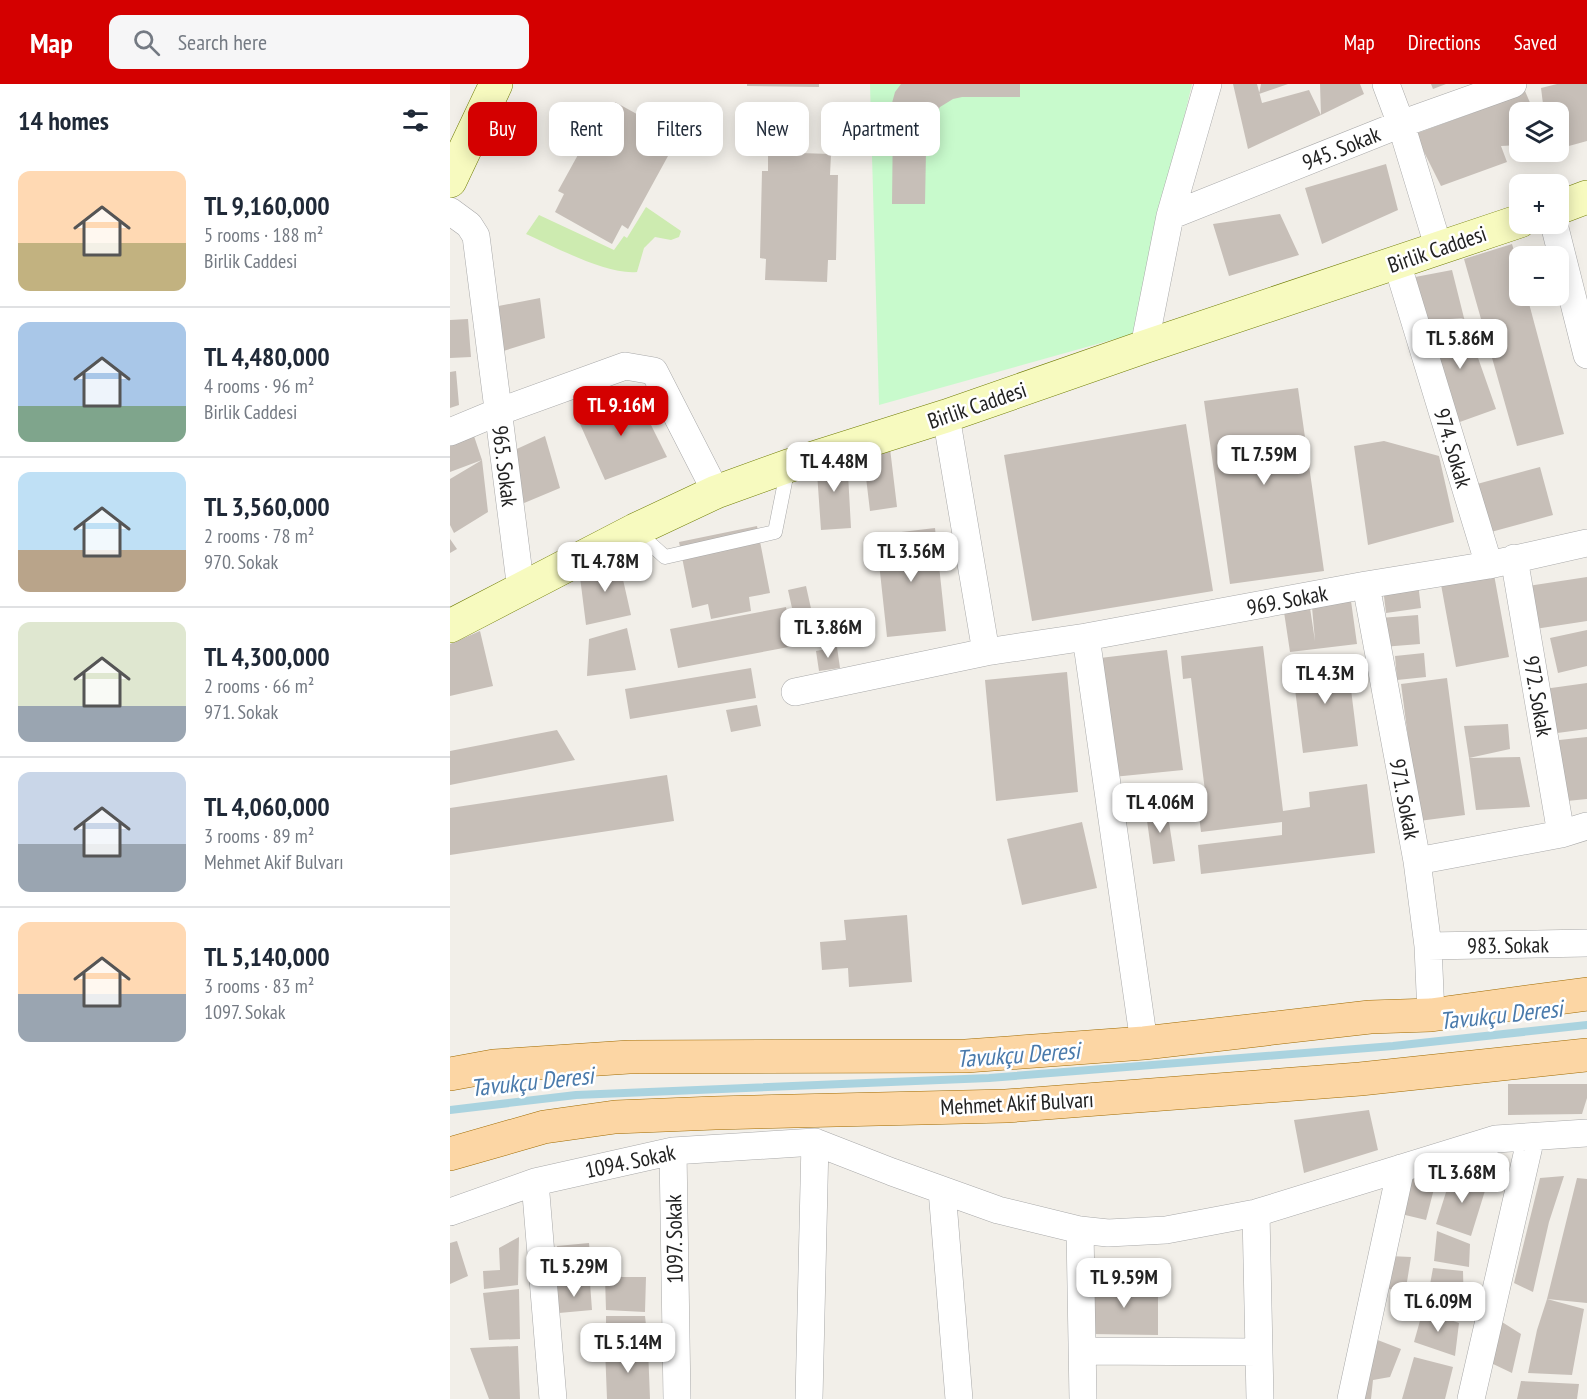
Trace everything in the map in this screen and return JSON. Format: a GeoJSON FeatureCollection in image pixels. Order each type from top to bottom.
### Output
{"type":"FeatureCollection","features":[{"type":"Feature","properties":{"kind":"main road"},"geometry":{"type":"LineString","coordinates":[[450,181],[496,84]]}},
{"type":"Feature","properties":{"kind":"main road"},"geometry":{"type":"LineString","coordinates":[[1569,204],[1587,197]]}},
{"type":"Feature","properties":{"kind":"main road","name":"Birlik Caddesi"},"geometry":{"type":"LineString","coordinates":[[450,626],[635,530],[716,492],[1509,225]]}},
{"type":"Feature","properties":{"kind":"main road"},"geometry":{"type":"LineString","coordinates":[[450,1074],[494,1066],[629,1057],[966,1056],[1144,1043],[1370,1017],[1431,1015],[1587,994]]}},
{"type":"Feature","properties":{"kind":"main road","name":"Mehmet Akif Bulvarı"},"geometry":{"type":"LineString","coordinates":[[450,1154],[544,1126],[615,1117],[1006,1106],[1360,1079],[1587,1054]]}},
{"type":"Feature","properties":{"kind":"street"},"geometry":{"type":"LineString","coordinates":[[1144,347],[1170,216],[1208,84]]}},
{"type":"Feature","properties":{"kind":"street"},"geometry":{"type":"LineString","coordinates":[[1386,84],[1401,124],[1439,249]]}},
{"type":"Feature","properties":{"kind":"street","name":"945. Sokak"},"geometry":{"type":"LineString","coordinates":[[1170,216],[1401,124],[1513,84]]}},
{"type":"Feature","properties":{"kind":"street","name":"965. Sokak"},"geometry":{"type":"LineString","coordinates":[[450,211],[469,225],[476,236],[521,590]]}},
{"type":"Feature","properties":{"kind":"street"},"geometry":{"type":"LineString","coordinates":[[1556,234],[1587,356]]}},
{"type":"Feature","properties":{"kind":"street","name":"974. Sokak"},"geometry":{"type":"LineString","coordinates":[[1397,263],[1502,561]]}},
{"type":"Feature","properties":{"kind":"street"},"geometry":{"type":"LineString","coordinates":[[450,432],[625,366],[654,371],[716,492]]}},
{"type":"Feature","properties":{"kind":"street"},"geometry":{"type":"LineString","coordinates":[[946,416],[986,652]]}},
{"type":"Feature","properties":{"kind":"street","name":"969. Sokak"},"geometry":{"type":"LineString","coordinates":[[795,692],[986,652],[1086,637],[1502,561],[1587,543]]}},
{"type":"Feature","properties":{"kind":"street","name":"972. Sokak"},"geometry":{"type":"LineString","coordinates":[[1502,561],[1561,834]]}},
{"type":"Feature","properties":{"kind":"street","name":"971. Sokak"},"geometry":{"type":"LineString","coordinates":[[1366,585],[1417,861],[1428,946],[1431,1015]]}},
{"type":"Feature","properties":{"kind":"street"},"geometry":{"type":"LineString","coordinates":[[1086,637],[1144,1043]]}},
{"type":"Feature","properties":{"kind":"street"},"geometry":{"type":"LineString","coordinates":[[1417,861],[1561,834],[1587,826]]}},
{"type":"Feature","properties":{"kind":"street","name":"983. Sokak"},"geometry":{"type":"LineString","coordinates":[[1428,946],[1587,943]]}},
{"type":"Feature","properties":{"kind":"street"},"geometry":{"type":"LineString","coordinates":[[809,1399],[815,1142],[892,1173],[998,1210],[1080,1230],[1108,1233],[1166,1230],[1256,1213],[1496,1139],[1587,1132]]}},
{"type":"Feature","properties":{"kind":"street"},"geometry":{"type":"LineString","coordinates":[[1471,1399],[1532,1137]]}},
{"type":"Feature","properties":{"kind":"street","name":"1094. Sokak"},"geometry":{"type":"LineString","coordinates":[[450,1212],[535,1182],[673,1151],[815,1142]]}},
{"type":"Feature","properties":{"kind":"street","name":"1097. Sokak"},"geometry":{"type":"LineString","coordinates":[[673,1151],[677,1399]]}},
{"type":"Feature","properties":{"kind":"street"},"geometry":{"type":"LineString","coordinates":[[1351,1399],[1401,1168]]}},
{"type":"Feature","properties":{"kind":"street"},"geometry":{"type":"LineString","coordinates":[[535,1182],[553,1399]]}},
{"type":"Feature","properties":{"kind":"street"},"geometry":{"type":"LineString","coordinates":[[942,1190],[959,1399]]}},
{"type":"Feature","properties":{"kind":"street"},"geometry":{"type":"LineString","coordinates":[[1256,1213],[1260,1399]]}},
{"type":"Feature","properties":{"kind":"street"},"geometry":{"type":"LineString","coordinates":[[1080,1230],[1083,1399]]}},
{"type":"Feature","properties":{"kind":"street"},"geometry":{"type":"LineString","coordinates":[[1083,1351],[1259,1352]]}},
{"type":"Feature","properties":{"kind":"lane"},"geometry":{"type":"LineString","coordinates":[[635,530],[665,557],[775,532],[789,466]]}},
{"type":"Feature","properties":{"kind":"green space"},"geometry":{"type":"Polygon","coordinates":[[[870,84],[1192,84],[1133,334],[879,405],[872,156],[940,156],[940,102],[871,102],[870,84]]]}},
{"type":"Feature","properties":{"kind":"green space"},"geometry":{"type":"Polygon","coordinates":[[[646,207],[681,231],[679,237],[671,240],[655,237],[644,248],[637,272],[625,272],[596,265],[526,234],[539,215],[614,250],[624,236],[627,238],[646,207]]]}},
{"type":"Feature","properties":{"kind":"building"},"geometry":{"type":"Polygon","coordinates":[[[747,84],[819,84],[819,87],[747,86],[747,84]]]}},
{"type":"Feature","properties":{"kind":"building"},"geometry":{"type":"Polygon","coordinates":[[[901,84],[1020,84],[1020,97],[962,97],[953,99],[940,107],[940,102],[892,102],[895,92],[901,84]]]}},
{"type":"Feature","properties":{"kind":"building"},"geometry":{"type":"Polygon","coordinates":[[[1233,84],[1257,84],[1262,103],[1309,90],[1321,115],[1248,149],[1233,84]]]}},
{"type":"Feature","properties":{"kind":"building"},"geometry":{"type":"Polygon","coordinates":[[[1261,84],[1288,84],[1259,94],[1261,84]]]}},
{"type":"Feature","properties":{"kind":"building"},"geometry":{"type":"Polygon","coordinates":[[[1320,84],[1360,84],[1364,94],[1321,115],[1320,84]]]}},
{"type":"Feature","properties":{"kind":"building"},"geometry":{"type":"Polygon","coordinates":[[[1431,84],[1446,84],[1433,89],[1431,84]]]}},
{"type":"Feature","properties":{"kind":"building"},"geometry":{"type":"Polygon","coordinates":[[[1557,84],[1587,84],[1587,141],[1569,146],[1569,102],[1543,102],[1541,88],[1557,84]]]}},
{"type":"Feature","properties":{"kind":"building"},"geometry":{"type":"Polygon","coordinates":[[[1525,91],[1530,102],[1509,102],[1509,146],[1501,146],[1507,162],[1441,186],[1415,134],[1525,91]]]}},
{"type":"Feature","properties":{"kind":"building"},"geometry":{"type":"Polygon","coordinates":[[[624,107],[636,114],[636,156],[668,156],[628,229],[622,225],[612,244],[555,212],[564,194],[558,191],[577,156],[624,156],[624,107]]]}},
{"type":"Feature","properties":{"kind":"building"},"geometry":{"type":"Polygon","coordinates":[[[809,153],[831,156],[830,175],[838,175],[836,260],[828,260],[827,282],[765,280],[766,259],[760,258],[762,171],[768,171],[768,156],[809,156],[809,153]]]}},
{"type":"Feature","properties":{"kind":"building"},"geometry":{"type":"Polygon","coordinates":[[[893,156],[926,156],[925,204],[892,204],[893,156]]]}},
{"type":"Feature","properties":{"kind":"building"},"geometry":{"type":"Polygon","coordinates":[[[1386,164],[1398,210],[1322,244],[1305,188],[1386,164]]]}},
{"type":"Feature","properties":{"kind":"building"},"geometry":{"type":"Polygon","coordinates":[[[1280,214],[1299,255],[1229,276],[1213,224],[1280,214]]]}},
{"type":"Feature","properties":{"kind":"building"},"geometry":{"type":"Polygon","coordinates":[[[1512,244],[1513,246],[1509,246],[1509,306],[1530,306],[1564,434],[1517,446],[1464,259],[1512,244]]]}},
{"type":"Feature","properties":{"kind":"building"},"geometry":{"type":"Polygon","coordinates":[[[1452,270],[1464,318],[1422,321],[1410,278],[1452,270]]]}},
{"type":"Feature","properties":{"kind":"building"},"geometry":{"type":"Polygon","coordinates":[[[540,298],[545,338],[497,353],[488,308],[540,298]]]}},
{"type":"Feature","properties":{"kind":"building"},"geometry":{"type":"Polygon","coordinates":[[[1464,318],[1496,409],[1457,423],[1424,332],[1464,318]]]}},
{"type":"Feature","properties":{"kind":"building"},"geometry":{"type":"Polygon","coordinates":[[[468,319],[471,357],[450,358],[450,320],[468,319]]]}},
{"type":"Feature","properties":{"kind":"building"},"geometry":{"type":"Polygon","coordinates":[[[456,371],[459,405],[450,408],[450,372],[456,371]]]}},
{"type":"Feature","properties":{"kind":"building"},"geometry":{"type":"Polygon","coordinates":[[[1298,388],[1324,571],[1230,584],[1204,401],[1298,388]]]}},
{"type":"Feature","properties":{"kind":"building"},"geometry":{"type":"Polygon","coordinates":[[[635,393],[667,457],[605,480],[576,415],[635,393]]]}},
{"type":"Feature","properties":{"kind":"building"},"geometry":{"type":"Polygon","coordinates":[[[1186,424],[1213,591],[1032,621],[1004,455],[1186,424]]]}},
{"type":"Feature","properties":{"kind":"building"},"geometry":{"type":"Polygon","coordinates":[[[474,436],[482,460],[450,472],[450,439],[474,436]]]}},
{"type":"Feature","properties":{"kind":"building"},"geometry":{"type":"Polygon","coordinates":[[[545,436],[560,488],[517,506],[508,453],[545,436]]]}},
{"type":"Feature","properties":{"kind":"building"},"geometry":{"type":"Polygon","coordinates":[[[889,440],[897,507],[870,511],[862,444],[889,440]]]}},
{"type":"Feature","properties":{"kind":"building"},"geometry":{"type":"Polygon","coordinates":[[[1384,441],[1439,456],[1454,522],[1368,545],[1354,446],[1384,441]]]}},
{"type":"Feature","properties":{"kind":"building"},"geometry":{"type":"Polygon","coordinates":[[[847,456],[851,528],[821,530],[816,458],[847,456]]]}},
{"type":"Feature","properties":{"kind":"building"},"geometry":{"type":"Polygon","coordinates":[[[482,460],[488,512],[454,533],[450,525],[450,479],[482,460]]]}},
{"type":"Feature","properties":{"kind":"building"},"geometry":{"type":"Polygon","coordinates":[[[1540,467],[1553,515],[1491,532],[1477,484],[1540,467]]]}},
{"type":"Feature","properties":{"kind":"building"},"geometry":{"type":"Polygon","coordinates":[[[757,526],[770,593],[749,597],[751,611],[711,619],[708,604],[692,608],[679,542],[757,526]]]}},
{"type":"Feature","properties":{"kind":"building"},"geometry":{"type":"Polygon","coordinates":[[[935,528],[946,631],[887,637],[876,535],[935,528]]]}},
{"type":"Feature","properties":{"kind":"building"},"geometry":{"type":"Polygon","coordinates":[[[450,539],[457,549],[450,553],[450,539]]]}},
{"type":"Feature","properties":{"kind":"building"},"geometry":{"type":"Polygon","coordinates":[[[617,553],[631,615],[586,625],[580,577],[617,553]]]}},
{"type":"Feature","properties":{"kind":"building"},"geometry":{"type":"Polygon","coordinates":[[[1493,569],[1509,657],[1456,667],[1440,579],[1493,569]]]}},
{"type":"Feature","properties":{"kind":"building"},"geometry":{"type":"Polygon","coordinates":[[[1587,577],[1587,621],[1535,629],[1528,586],[1587,577]]]}},
{"type":"Feature","properties":{"kind":"building"},"geometry":{"type":"Polygon","coordinates":[[[1418,583],[1421,608],[1386,613],[1383,588],[1418,583]]]}},
{"type":"Feature","properties":{"kind":"building"},"geometry":{"type":"Polygon","coordinates":[[[806,586],[818,640],[800,644],[788,590],[806,586]]]}},
{"type":"Feature","properties":{"kind":"building"},"geometry":{"type":"Polygon","coordinates":[[[1351,601],[1357,644],[1290,652],[1284,612],[1310,608],[1315,641],[1312,607],[1351,601]]]}},
{"type":"Feature","properties":{"kind":"building"},"geometry":{"type":"Polygon","coordinates":[[[786,607],[794,646],[678,668],[670,629],[786,607]]]}},
{"type":"Feature","properties":{"kind":"building"},"geometry":{"type":"Polygon","coordinates":[[[1418,615],[1420,644],[1382,647],[1380,618],[1418,615]]]}},
{"type":"Feature","properties":{"kind":"building"},"geometry":{"type":"Polygon","coordinates":[[[627,628],[636,670],[587,676],[589,639],[627,628]]]}},
{"type":"Feature","properties":{"kind":"building"},"geometry":{"type":"Polygon","coordinates":[[[1587,630],[1587,666],[1558,673],[1550,638],[1587,630]]]}},
{"type":"Feature","properties":{"kind":"building"},"geometry":{"type":"Polygon","coordinates":[[[480,631],[493,686],[450,696],[450,644],[480,631]]]}},
{"type":"Feature","properties":{"kind":"building"},"geometry":{"type":"Polygon","coordinates":[[[1263,646],[1283,811],[1310,807],[1309,792],[1367,784],[1375,853],[1201,874],[1198,845],[1282,835],[1282,822],[1201,832],[1198,808],[1207,807],[1191,678],[1183,679],[1181,656],[1263,646]]]}},
{"type":"Feature","properties":{"kind":"building"},"geometry":{"type":"Polygon","coordinates":[[[837,647],[840,668],[819,671],[816,651],[837,647]]]}},
{"type":"Feature","properties":{"kind":"building"},"geometry":{"type":"Polygon","coordinates":[[[1167,650],[1183,770],[1113,777],[1100,658],[1167,650]]]}},
{"type":"Feature","properties":{"kind":"building"},"geometry":{"type":"Polygon","coordinates":[[[1424,653],[1426,677],[1397,680],[1395,656],[1424,653]]]}},
{"type":"Feature","properties":{"kind":"building"},"geometry":{"type":"Polygon","coordinates":[[[1347,657],[1358,746],[1303,753],[1292,665],[1347,657]]]}},
{"type":"Feature","properties":{"kind":"building"},"geometry":{"type":"Polygon","coordinates":[[[751,668],[756,698],[630,719],[625,689],[751,668]]]}},
{"type":"Feature","properties":{"kind":"building"},"geometry":{"type":"Polygon","coordinates":[[[1067,672],[1078,792],[996,801],[985,680],[1067,672]]]}},
{"type":"Feature","properties":{"kind":"building"},"geometry":{"type":"Polygon","coordinates":[[[1447,678],[1465,815],[1419,821],[1401,684],[1447,678]]]}},
{"type":"Feature","properties":{"kind":"building"},"geometry":{"type":"Polygon","coordinates":[[[1587,683],[1587,729],[1550,734],[1544,689],[1587,683]]]}},
{"type":"Feature","properties":{"kind":"building"},"geometry":{"type":"Polygon","coordinates":[[[757,705],[761,726],[731,732],[726,710],[757,705]]]}},
{"type":"Feature","properties":{"kind":"building"},"geometry":{"type":"Polygon","coordinates":[[[1508,724],[1510,749],[1469,758],[1464,726],[1508,724]]]}},
{"type":"Feature","properties":{"kind":"building"},"geometry":{"type":"Polygon","coordinates":[[[557,730],[575,760],[450,785],[450,751],[557,730]]]}},
{"type":"Feature","properties":{"kind":"building"},"geometry":{"type":"Polygon","coordinates":[[[1587,737],[1587,799],[1557,802],[1550,741],[1587,737]]]}},
{"type":"Feature","properties":{"kind":"building"},"geometry":{"type":"Polygon","coordinates":[[[1520,757],[1530,807],[1476,810],[1469,758],[1520,757]]]}},
{"type":"Feature","properties":{"kind":"building"},"geometry":{"type":"Polygon","coordinates":[[[667,775],[674,821],[450,855],[450,808],[667,775]]]}},
{"type":"Feature","properties":{"kind":"building"},"geometry":{"type":"Polygon","coordinates":[[[1166,803],[1175,861],[1153,864],[1145,806],[1166,803]]]}},
{"type":"Feature","properties":{"kind":"building"},"geometry":{"type":"Polygon","coordinates":[[[1082,822],[1097,888],[1022,905],[1007,839],[1082,822]]]}},
{"type":"Feature","properties":{"kind":"building"},"geometry":{"type":"Polygon","coordinates":[[[907,915],[912,982],[849,987],[848,968],[822,970],[820,942],[846,940],[844,920],[907,915]]]}},
{"type":"Feature","properties":{"kind":"building"},"geometry":{"type":"Polygon","coordinates":[[[1508,1084],[1587,1084],[1587,1098],[1582,1114],[1508,1115],[1508,1084]]]}},
{"type":"Feature","properties":{"kind":"building"},"geometry":{"type":"Polygon","coordinates":[[[1369,1110],[1378,1150],[1304,1173],[1294,1120],[1369,1110]]]}},
{"type":"Feature","properties":{"kind":"building"},"geometry":{"type":"Polygon","coordinates":[[[1452,1173],[1488,1181],[1471,1236],[1436,1224],[1452,1173]]]}},
{"type":"Feature","properties":{"kind":"building"},"geometry":{"type":"Polygon","coordinates":[[[1411,1174],[1437,1177],[1426,1220],[1401,1214],[1411,1174]]]}},
{"type":"Feature","properties":{"kind":"building"},"geometry":{"type":"Polygon","coordinates":[[[1564,1176],[1549,1222],[1533,1292],[1514,1283],[1540,1178],[1564,1176]]]}},
{"type":"Feature","properties":{"kind":"building"},"geometry":{"type":"Polygon","coordinates":[[[1577,1178],[1587,1179],[1587,1303],[1547,1299],[1577,1178]]]}},
{"type":"Feature","properties":{"kind":"building"},"geometry":{"type":"Polygon","coordinates":[[[1437,1231],[1470,1244],[1469,1267],[1434,1261],[1437,1231]]]}},
{"type":"Feature","properties":{"kind":"building"},"geometry":{"type":"Polygon","coordinates":[[[519,1237],[518,1285],[484,1289],[483,1271],[500,1270],[499,1248],[519,1237]]]}},
{"type":"Feature","properties":{"kind":"building"},"geometry":{"type":"Polygon","coordinates":[[[457,1241],[468,1276],[450,1284],[450,1243],[457,1241]]]}},
{"type":"Feature","properties":{"kind":"building"},"geometry":{"type":"Polygon","coordinates":[[[589,1243],[592,1279],[561,1279],[557,1246],[589,1243]]]}},
{"type":"Feature","properties":{"kind":"building"},"geometry":{"type":"Polygon","coordinates":[[[1389,1256],[1411,1257],[1406,1288],[1381,1290],[1389,1256]]]}},
{"type":"Feature","properties":{"kind":"building"},"geometry":{"type":"Polygon","coordinates":[[[1433,1268],[1463,1271],[1464,1310],[1427,1301],[1433,1268]]]}},
{"type":"Feature","properties":{"kind":"building"},"geometry":{"type":"Polygon","coordinates":[[[605,1277],[646,1277],[645,1312],[606,1310],[605,1277]]]}},
{"type":"Feature","properties":{"kind":"building"},"geometry":{"type":"Polygon","coordinates":[[[590,1283],[592,1310],[559,1313],[555,1285],[590,1283]]]}},
{"type":"Feature","properties":{"kind":"building"},"geometry":{"type":"Polygon","coordinates":[[[1091,1283],[1158,1284],[1158,1335],[1091,1334],[1091,1283]]]}},
{"type":"Feature","properties":{"kind":"building"},"geometry":{"type":"Polygon","coordinates":[[[519,1289],[520,1339],[489,1340],[483,1293],[519,1289]]]}},
{"type":"Feature","properties":{"kind":"building"},"geometry":{"type":"Polygon","coordinates":[[[1547,1299],[1584,1309],[1572,1375],[1528,1373],[1537,1330],[1547,1299]]]}},
{"type":"Feature","properties":{"kind":"building"},"geometry":{"type":"Polygon","coordinates":[[[1423,1310],[1459,1323],[1455,1356],[1414,1342],[1423,1310]]]}},
{"type":"Feature","properties":{"kind":"building"},"geometry":{"type":"Polygon","coordinates":[[[606,1316],[645,1316],[648,1343],[606,1344],[606,1316]]]}},
{"type":"Feature","properties":{"kind":"building"},"geometry":{"type":"Polygon","coordinates":[[[1502,1322],[1521,1334],[1512,1373],[1491,1363],[1502,1322]]]}},
{"type":"Feature","properties":{"kind":"building"},"geometry":{"type":"Polygon","coordinates":[[[1375,1339],[1401,1349],[1390,1377],[1373,1380],[1371,1399],[1357,1399],[1375,1339]]]}},
{"type":"Feature","properties":{"kind":"building"},"geometry":{"type":"Polygon","coordinates":[[[518,1346],[520,1399],[489,1399],[470,1348],[518,1346]]]}},
{"type":"Feature","properties":{"kind":"building"},"geometry":{"type":"Polygon","coordinates":[[[605,1348],[648,1348],[650,1399],[607,1399],[605,1348]]]}},
{"type":"Feature","properties":{"kind":"building"},"geometry":{"type":"Polygon","coordinates":[[[1414,1357],[1453,1367],[1445,1399],[1402,1399],[1414,1357]]]}},
{"type":"Feature","properties":{"kind":"building"},"geometry":{"type":"Polygon","coordinates":[[[1521,1381],[1579,1384],[1577,1399],[1517,1399],[1521,1381]]]}},
{"type":"Feature","properties":{"kind":"waterway","name":"Tavukçu Deresi"},"geometry":{"type":"LineString","coordinates":[[450,1110],[576,1095],[989,1078],[1393,1046],[1587,1025]]}}]}
